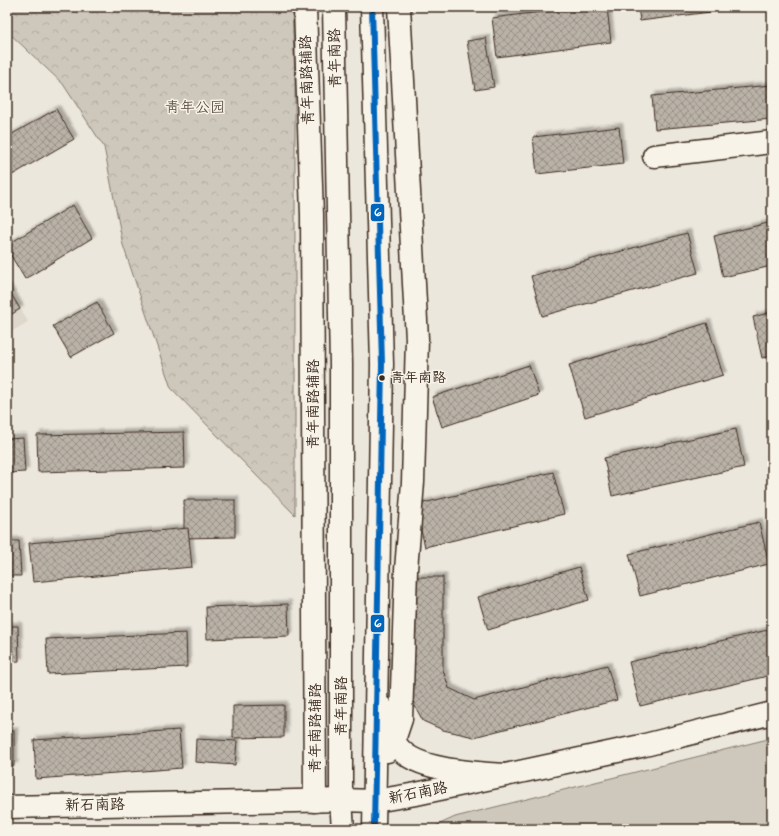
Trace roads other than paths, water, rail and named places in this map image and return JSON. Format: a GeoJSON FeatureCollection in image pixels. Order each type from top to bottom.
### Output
{"type":"FeatureCollection","features":[{"type":"Feature","properties":{"kind":"main road","name":"青年南路辅路"},"geometry":{"type":"LineString","coordinates":[[305,7],[312,215],[315,801]]}},
{"type":"Feature","properties":{"kind":"main road","name":"青年南路"},"geometry":{"type":"LineString","coordinates":[[334,7],[341,365],[341,800],[343,829]]}},
{"type":"Feature","properties":{"kind":"main road"},"geometry":{"type":"LineString","coordinates":[[372,7],[382,364],[374,829]]}},
{"type":"Feature","properties":{"kind":"main road"},"geometry":{"type":"LineString","coordinates":[[376,769],[394,740],[401,718],[406,570],[413,482],[417,339],[400,7]]}},
{"type":"Feature","properties":{"kind":"main road"},"geometry":{"type":"LineString","coordinates":[[654,156],[772,142]]}},
{"type":"Feature","properties":{"kind":"main road"},"geometry":{"type":"LineString","coordinates":[[377,692],[385,719],[394,740],[399,748],[406,754],[429,765],[472,773],[504,775]]}},
{"type":"Feature","properties":{"kind":"main road","name":"新石南路"},"geometry":{"type":"LineString","coordinates":[[7,807],[341,800],[375,802],[641,746],[772,712]]}},
{"type":"Feature","properties":{"kind":"place","name":"青年南路"},"geometry":{"type":"Point","coordinates":[382,378]}},
{"type":"Feature","properties":{"kind":"park label","name":"青年公园"},"geometry":{"type":"Point","coordinates":[195,107]}}]}
